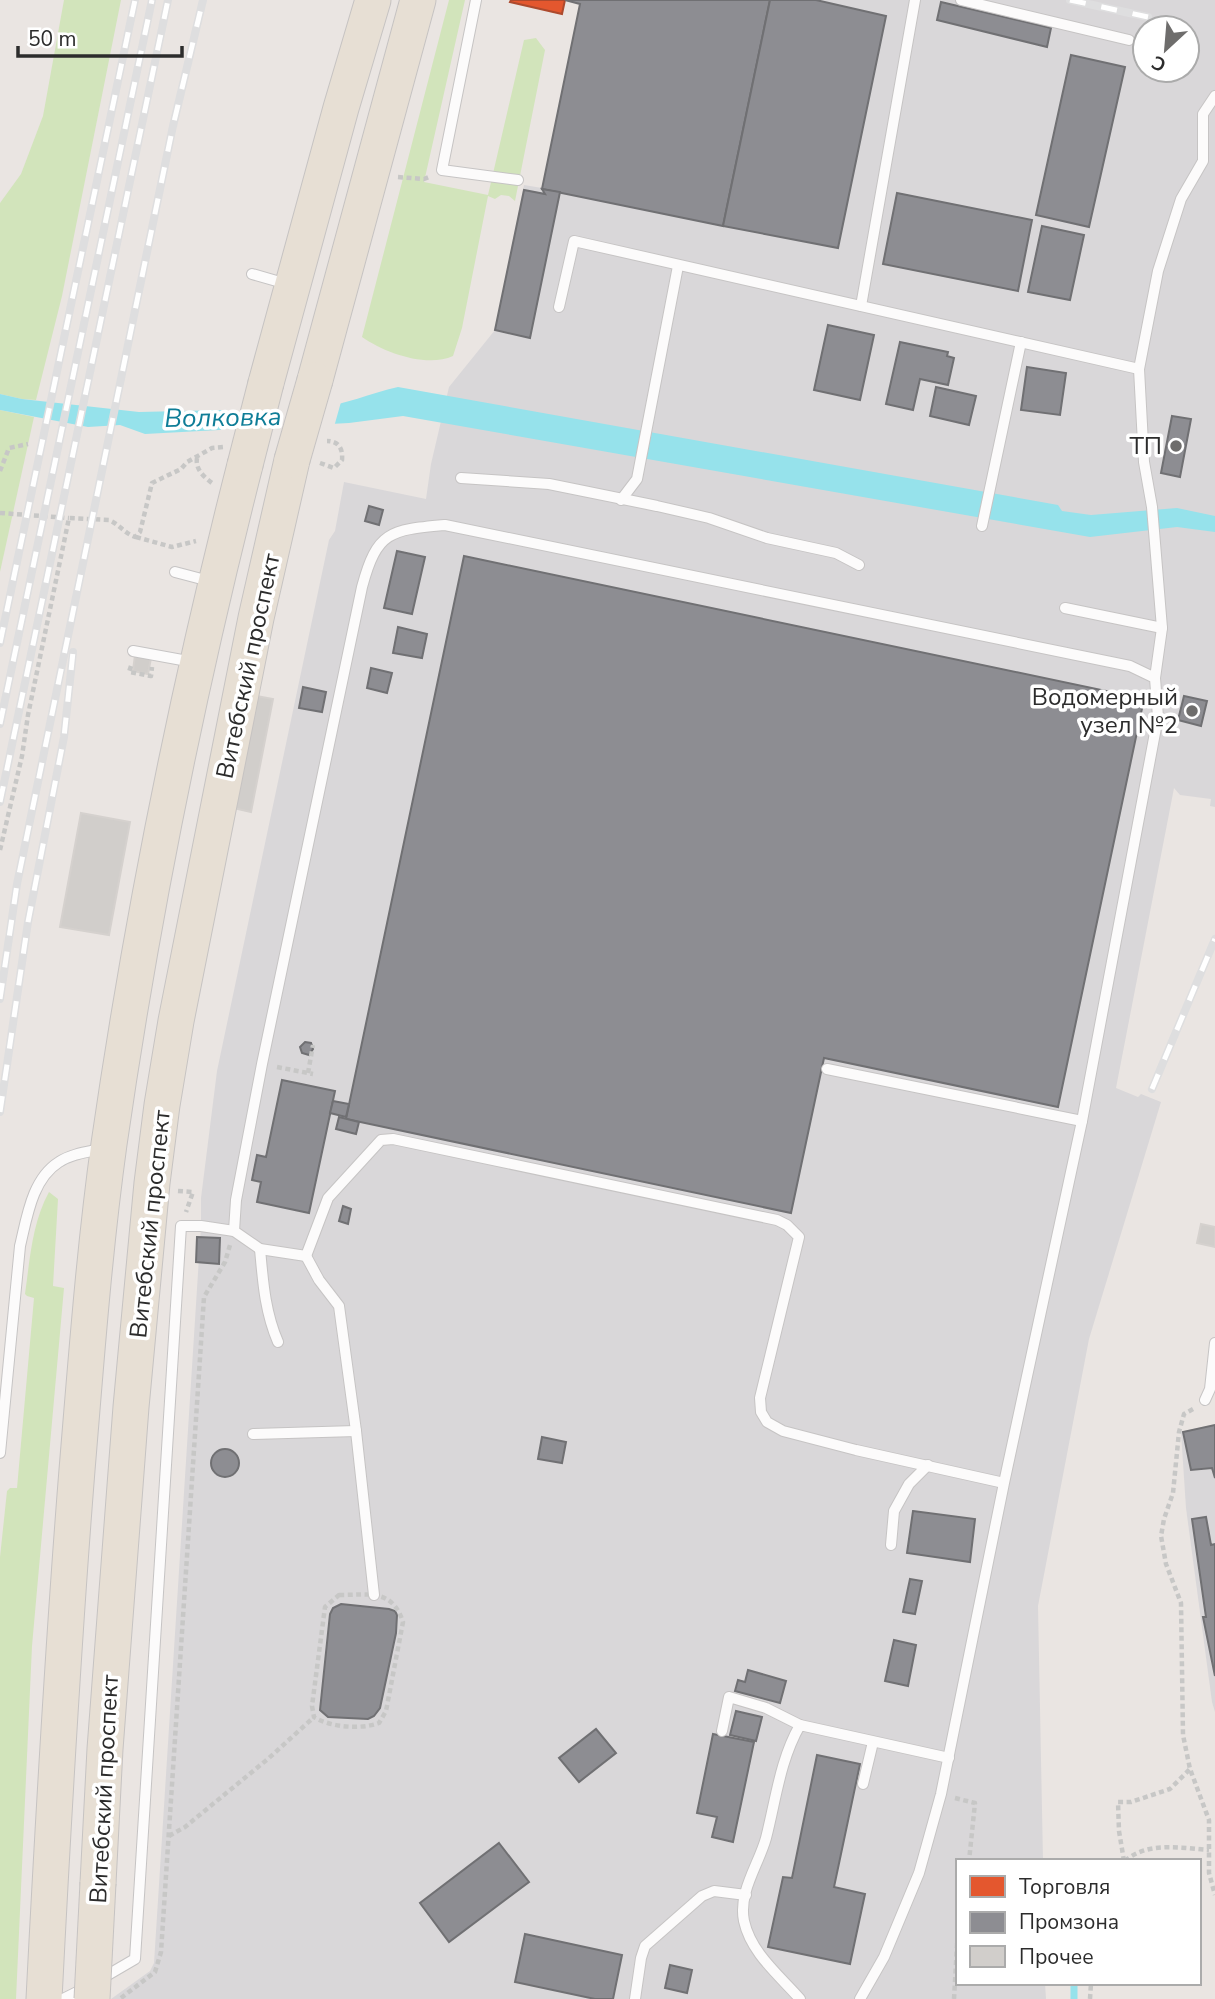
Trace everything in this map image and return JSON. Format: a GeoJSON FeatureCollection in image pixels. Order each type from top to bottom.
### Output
{"type":"FeatureCollection","features":[{"type":"Feature","properties":{"kind":"main road"},"geometry":{"type":"LineString","coordinates":[[293,285],[373,0]]}},
{"type":"Feature","properties":{"kind":"main road","name":"Витебский проспект"},"geometry":{"type":"LineString","coordinates":[[92,1999],[105,1749],[131,1407],[149,1208],[162,1105],[176,1021],[256,618],[292,460],[418,0]]}},
{"type":"Feature","properties":{"kind":"main road","name":"Витебский проспект"},"geometry":{"type":"LineString","coordinates":[[44,1999],[71,1546],[91,1310],[109,1147],[129,1013],[196,663],[293,285]]}},
{"type":"Feature","properties":{"kind":"lane"},"geometry":{"type":"LineString","coordinates":[[476,0],[442,170],[517,180]]}},
{"type":"Feature","properties":{"kind":"lane"},"geometry":{"type":"LineString","coordinates":[[861,306],[915,0]]}},
{"type":"Feature","properties":{"kind":"lane"},"geometry":{"type":"LineString","coordinates":[[961,0],[1129,40]]}},
{"type":"Feature","properties":{"kind":"lane"},"geometry":{"type":"LineString","coordinates":[[860,1999],[884,1957],[919,1873],[941,1794],[1004,1483],[1082,1121],[1158,717],[1155,678],[1162,628],[1152,506],[1144,463],[1139,369],[1158,271],[1181,199],[1203,161],[1203,114],[1215,96]]}},
{"type":"Feature","properties":{"kind":"lane"},"geometry":{"type":"LineString","coordinates":[[559,307],[574,241],[1139,369]]}},
{"type":"Feature","properties":{"kind":"lane"},"geometry":{"type":"LineString","coordinates":[[621,499],[637,479],[678,266]]}},
{"type":"Feature","properties":{"kind":"lane"},"geometry":{"type":"LineString","coordinates":[[253,274],[293,285]]}},
{"type":"Feature","properties":{"kind":"lane"},"geometry":{"type":"LineString","coordinates":[[982,526],[1021,342]]}},
{"type":"Feature","properties":{"kind":"lane"},"geometry":{"type":"LineString","coordinates":[[461,478],[549,484],[709,518],[767,538],[836,553],[859,565]]}},
{"type":"Feature","properties":{"kind":"lane"},"geometry":{"type":"LineString","coordinates":[[234,1231],[236,1200],[262,1064],[362,587],[376,548],[388,536],[404,529],[445,525],[1130,666],[1155,678]]}},
{"type":"Feature","properties":{"kind":"lane"},"geometry":{"type":"LineString","coordinates":[[175,572],[215,583]]}},
{"type":"Feature","properties":{"kind":"lane"},"geometry":{"type":"LineString","coordinates":[[1065,608],[1162,628]]}},
{"type":"Feature","properties":{"kind":"lane"},"geometry":{"type":"LineString","coordinates":[[133,651],[196,663]]}},
{"type":"Feature","properties":{"kind":"lane"},"geometry":{"type":"LineString","coordinates":[[827,1069],[1082,1121]]}},
{"type":"Feature","properties":{"kind":"lane"},"geometry":{"type":"LineString","coordinates":[[374,1595],[339,1306],[319,1280],[306,1256],[328,1198],[381,1140],[401,1141],[777,1220],[787,1225],[799,1237],[760,1398],[761,1412],[767,1422],[783,1431],[809,1438],[1004,1483]]}},
{"type":"Feature","properties":{"kind":"lane"},"geometry":{"type":"LineString","coordinates":[[0,1453],[19,1258],[27,1217],[39,1184],[48,1171],[72,1156],[109,1147]]}},
{"type":"Feature","properties":{"kind":"lane"},"geometry":{"type":"LineString","coordinates":[[63,1999],[135,1959],[181,1226],[234,1231],[260,1250],[306,1256]]}},
{"type":"Feature","properties":{"kind":"lane"},"geometry":{"type":"LineString","coordinates":[[260,1250],[265,1301],[271,1327],[278,1342]]}},
{"type":"Feature","properties":{"kind":"lane"},"geometry":{"type":"LineString","coordinates":[[1205,1400],[1210,1389],[1215,1343]]}},
{"type":"Feature","properties":{"kind":"lane"},"geometry":{"type":"LineString","coordinates":[[253,1434],[356,1431]]}},
{"type":"Feature","properties":{"kind":"lane"},"geometry":{"type":"LineString","coordinates":[[891,1545],[894,1511],[909,1484],[928,1465]]}},
{"type":"Feature","properties":{"kind":"lane"},"geometry":{"type":"LineString","coordinates":[[722,1731],[729,1697],[766,1708],[800,1725],[949,1758]]}},
{"type":"Feature","properties":{"kind":"lane"},"geometry":{"type":"LineString","coordinates":[[800,1725],[789,1744],[765,1842],[753,1867],[743,1917],[758,1952],[800,1999]]}},
{"type":"Feature","properties":{"kind":"lane"},"geometry":{"type":"LineString","coordinates":[[863,1784],[873,1742]]}},
{"type":"Feature","properties":{"kind":"lane"},"geometry":{"type":"LineString","coordinates":[[635,1999],[645,1946],[702,1896],[714,1891],[746,1895]]}},
{"type":"Feature","properties":{"kind":"path"},"geometry":{"type":"LineString","coordinates":[[403,177],[424,179]]}},
{"type":"Feature","properties":{"kind":"path"},"geometry":{"type":"LineString","coordinates":[[0,471],[9,448],[28,444]]}},
{"type":"Feature","properties":{"kind":"path"},"geometry":{"type":"LineString","coordinates":[[135,537],[140,532],[152,483],[181,469],[197,457],[199,469],[209,481]]}},
{"type":"Feature","properties":{"kind":"path"},"geometry":{"type":"LineString","coordinates":[[0,513],[109,520],[135,537],[172,547],[196,541]]}},
{"type":"Feature","properties":{"kind":"path"},"geometry":{"type":"LineString","coordinates":[[0,850],[22,756],[69,517]]}},
{"type":"Feature","properties":{"kind":"path"},"geometry":{"type":"LineString","coordinates":[[262,1064],[311,1074],[313,1045]]}},
{"type":"Feature","properties":{"kind":"path"},"geometry":{"type":"LineString","coordinates":[[182,1191],[193,1192]]}},
{"type":"Feature","properties":{"kind":"path"},"geometry":{"type":"LineString","coordinates":[[119,1999],[155,1972],[161,1952],[204,1297],[225,1262],[234,1231]]}},
{"type":"Feature","properties":{"kind":"path"},"geometry":{"type":"LineString","coordinates":[[1205,1400],[1184,1414],[1179,1432],[1173,1493],[1161,1536],[1166,1564],[1181,1603],[1183,1735],[1190,1769],[1209,1820],[1209,1872],[1215,1895]]}},
{"type":"Feature","properties":{"kind":"path"},"geometry":{"type":"LineString","coordinates":[[338,1595],[374,1595],[387,1598],[399,1609],[403,1622],[386,1711],[379,1723],[368,1727],[324,1723],[314,1717],[312,1706],[324,1607],[338,1595]]}},
{"type":"Feature","properties":{"kind":"path"},"geometry":{"type":"LineString","coordinates":[[169,1836],[185,1827],[259,1767],[314,1717]]}},
{"type":"Feature","properties":{"kind":"path"},"geometry":{"type":"LineString","coordinates":[[1125,1859],[1119,1831],[1118,1802],[1131,1802],[1170,1790],[1190,1769]]}},
{"type":"Feature","properties":{"kind":"path"},"geometry":{"type":"LineString","coordinates":[[941,1794],[975,1803],[969,1859]]}},
{"type":"Feature","properties":{"kind":"path"},"geometry":{"type":"LineString","coordinates":[[1128,1859],[1145,1849],[1162,1847],[1209,1850]]}},
{"type":"Feature","properties":{"kind":"path"},"geometry":{"type":"LineString","coordinates":[[954,1999],[956,1964]]}},
{"type":"Feature","properties":{"kind":"shaded area"},"geometry":{"type":"Polygon","coordinates":[[[511,0],[1215,0],[1215,807],[1210,806],[1211,799],[1180,795],[1174,788],[1116,1088],[1161,1102],[1089,1339],[1038,1606],[1043,1859],[956,1859],[956,1985],[1045,1985],[1046,1999],[111,1999],[150,1971],[154,1963],[201,1198],[217,1071],[329,540],[335,531],[344,482],[426,499],[431,464],[449,387],[495,330],[524,185],[542,188],[580,4],[565,1],[562,14],[510,2],[511,0]]]}},
{"type":"Feature","properties":{"kind":"shaded area"},"geometry":{"type":"Polygon","coordinates":[[[1215,1424],[1215,1712],[1186,1508],[1181,1432],[1215,1424]]]}},
{"type":"Feature","properties":{"kind":"green space"},"geometry":{"type":"Polygon","coordinates":[[[64,0],[121,0],[62,296],[36,400],[22,399],[0,394],[0,203],[21,174],[43,116],[64,0]]]}},
{"type":"Feature","properties":{"kind":"green space"},"geometry":{"type":"Polygon","coordinates":[[[449,0],[465,0],[424,182],[488,195],[524,40],[536,38],[545,50],[515,201],[509,196],[501,195],[495,199],[488,196],[462,328],[453,356],[431,360],[394,353],[362,337],[449,0]]]}},
{"type":"Feature","properties":{"kind":"green space"},"geometry":{"type":"Polygon","coordinates":[[[0,410],[34,417],[0,572],[0,410]]]}},
{"type":"Feature","properties":{"kind":"green space"},"geometry":{"type":"Polygon","coordinates":[[[49,1192],[58,1199],[53,1286],[64,1288],[32,1646],[16,1999],[0,1999],[0,1557],[7,1491],[17,1488],[34,1298],[25,1294],[28,1268],[35,1229],[49,1192]]]}},
{"type":"Feature","properties":{"kind":"water","name":"Волковка"},"geometry":{"type":"Polygon","coordinates":[[[398,387],[1058,505],[1062,511],[1091,515],[1177,508],[1215,516],[1215,532],[1177,527],[1090,537],[403,416],[349,423],[145,434],[120,425],[88,427],[0,410],[0,394],[22,399],[139,412],[317,408],[398,387]]]}},
{"type":"Feature","properties":{"kind":"pier"},"geometry":{"type":"Polygon","coordinates":[[[341,402],[334,427],[220,433],[227,407],[341,402]]]}},
{"type":"Feature","properties":{"kind":"building: Торговля"},"geometry":{"type":"Polygon","coordinates":[[[565,0],[562,14],[510,2],[565,0]]]}},
{"type":"Feature","properties":{"kind":"building: Промзона"},"geometry":{"type":"Polygon","coordinates":[[[565,0],[770,0],[723,226],[542,189],[580,4],[565,0]]]}},
{"type":"Feature","properties":{"kind":"building: Промзона"},"geometry":{"type":"Polygon","coordinates":[[[770,0],[816,0],[886,16],[838,248],[723,226],[770,0]]]}},
{"type":"Feature","properties":{"kind":"building: Промзона"},"geometry":{"type":"Polygon","coordinates":[[[941,2],[1051,28],[1047,47],[937,20],[941,2]]]}},
{"type":"Feature","properties":{"kind":"building: Промзона"},"geometry":{"type":"Polygon","coordinates":[[[1071,55],[1125,67],[1089,227],[1036,215],[1071,55]]]}},
{"type":"Feature","properties":{"kind":"building: Промзона"},"geometry":{"type":"Polygon","coordinates":[[[542,189],[560,192],[530,338],[495,330],[524,190],[545,194],[542,189]]]}},
{"type":"Feature","properties":{"kind":"building: Промзона"},"geometry":{"type":"Polygon","coordinates":[[[897,193],[1032,220],[1018,291],[883,264],[897,193]]]}},
{"type":"Feature","properties":{"kind":"building: Промзона"},"geometry":{"type":"Polygon","coordinates":[[[1042,226],[1084,235],[1070,300],[1028,292],[1042,226]]]}},
{"type":"Feature","properties":{"kind":"building: Промзона"},"geometry":{"type":"Polygon","coordinates":[[[828,325],[874,335],[860,400],[814,390],[828,325]]]}},
{"type":"Feature","properties":{"kind":"building: Промзона"},"geometry":{"type":"Polygon","coordinates":[[[900,342],[948,352],[947,356],[954,358],[948,385],[920,379],[913,410],[886,404],[900,342]]]}},
{"type":"Feature","properties":{"kind":"building: Промзона"},"geometry":{"type":"Polygon","coordinates":[[[1027,367],[1066,373],[1060,415],[1021,410],[1027,367]]]}},
{"type":"Feature","properties":{"kind":"building: Промзона"},"geometry":{"type":"Polygon","coordinates":[[[936,387],[976,396],[969,425],[930,416],[936,387]]]}},
{"type":"Feature","properties":{"kind":"building: Промзона","name":"ТП"},"geometry":{"type":"Polygon","coordinates":[[[1172,416],[1191,419],[1180,477],[1161,473],[1172,416]]]}},
{"type":"Feature","properties":{"kind":"building: Промзона"},"geometry":{"type":"Polygon","coordinates":[[[369,506],[383,510],[379,525],[365,521],[369,506]]]}},
{"type":"Feature","properties":{"kind":"building: Промзона"},"geometry":{"type":"Polygon","coordinates":[[[397,551],[425,557],[412,614],[384,608],[397,551]]]}},
{"type":"Feature","properties":{"kind":"building: Промзона"},"geometry":{"type":"Polygon","coordinates":[[[464,556],[1144,699],[1058,1107],[824,1058],[791,1213],[346,1119],[464,556]]]}},
{"type":"Feature","properties":{"kind":"building: Промзона"},"geometry":{"type":"Polygon","coordinates":[[[398,627],[427,634],[422,658],[393,653],[398,627]]]}},
{"type":"Feature","properties":{"kind":"building: Промзона"},"geometry":{"type":"Polygon","coordinates":[[[371,668],[392,673],[387,693],[367,688],[371,668]]]}},
{"type":"Feature","properties":{"kind":"building: Промзона"},"geometry":{"type":"Polygon","coordinates":[[[303,687],[326,692],[322,712],[299,708],[303,687]]]}},
{"type":"Feature","properties":{"kind":"building: Промзона","name":"Водомерный узел №2"},"geometry":{"type":"Polygon","coordinates":[[[1184,696],[1207,701],[1201,726],[1178,720],[1184,696]]]}},
{"type":"Feature","properties":{"kind":"building: Промзона"},"geometry":{"type":"Polygon","coordinates":[[[305,1042],[311,1043],[313,1049],[309,1055],[302,1053],[300,1047],[305,1042]]]}},
{"type":"Feature","properties":{"kind":"building: Промзона"},"geometry":{"type":"Polygon","coordinates":[[[282,1080],[335,1091],[309,1213],[257,1202],[261,1182],[252,1180],[257,1155],[266,1157],[282,1080]]]}},
{"type":"Feature","properties":{"kind":"building: Промзона"},"geometry":{"type":"Polygon","coordinates":[[[333,1101],[349,1104],[346,1117],[330,1113],[333,1101]]]}},
{"type":"Feature","properties":{"kind":"building: Промзона"},"geometry":{"type":"Polygon","coordinates":[[[339,1117],[359,1122],[356,1134],[336,1129],[339,1117]]]}},
{"type":"Feature","properties":{"kind":"building: Промзона"},"geometry":{"type":"Polygon","coordinates":[[[343,1206],[351,1209],[348,1224],[339,1221],[343,1206]]]}},
{"type":"Feature","properties":{"kind":"building: Промзона"},"geometry":{"type":"Polygon","coordinates":[[[197,1237],[220,1238],[219,1264],[196,1262],[197,1237]]]}},
{"type":"Feature","properties":{"kind":"building: Промзона"},"geometry":{"type":"Polygon","coordinates":[[[1215,1425],[1215,1478],[1212,1468],[1191,1470],[1183,1432],[1215,1425]]]}},
{"type":"Feature","properties":{"kind":"building: Промзона"},"geometry":{"type":"Polygon","coordinates":[[[542,1437],[566,1442],[562,1463],[538,1459],[542,1437]]]}},
{"type":"Feature","properties":{"kind":"building: Промзона"},"geometry":{"type":"Polygon","coordinates":[[[225,1449],[235,1453],[239,1463],[235,1473],[225,1477],[215,1473],[211,1463],[215,1453],[225,1449]]]}},
{"type":"Feature","properties":{"kind":"building: Промзона"},"geometry":{"type":"Polygon","coordinates":[[[913,1511],[975,1519],[970,1562],[907,1553],[913,1511]]]}},
{"type":"Feature","properties":{"kind":"building: Промзона"},"geometry":{"type":"Polygon","coordinates":[[[1206,1517],[1211,1545],[1215,1544],[1215,1676],[1203,1617],[1206,1617],[1192,1519],[1206,1517]]]}},
{"type":"Feature","properties":{"kind":"building: Промзона"},"geometry":{"type":"Polygon","coordinates":[[[910,1579],[922,1581],[915,1614],[903,1612],[910,1579]]]}},
{"type":"Feature","properties":{"kind":"building: Промзона"},"geometry":{"type":"Polygon","coordinates":[[[341,1604],[389,1609],[397,1615],[396,1633],[380,1708],[368,1719],[328,1717],[320,1710],[330,1614],[333,1608],[341,1604]]]}},
{"type":"Feature","properties":{"kind":"building: Промзона"},"geometry":{"type":"Polygon","coordinates":[[[894,1640],[916,1645],[908,1686],[885,1681],[894,1640]]]}},
{"type":"Feature","properties":{"kind":"building: Промзона"},"geometry":{"type":"Polygon","coordinates":[[[748,1670],[786,1681],[780,1703],[735,1691],[738,1680],[745,1682],[748,1670]]]}},
{"type":"Feature","properties":{"kind":"building: Промзона"},"geometry":{"type":"Polygon","coordinates":[[[736,1711],[762,1717],[756,1741],[730,1735],[736,1711]]]}},
{"type":"Feature","properties":{"kind":"building: Промзона"},"geometry":{"type":"Polygon","coordinates":[[[596,1729],[616,1753],[579,1782],[559,1758],[596,1729]]]}},
{"type":"Feature","properties":{"kind":"building: Промзона"},"geometry":{"type":"Polygon","coordinates":[[[713,1734],[754,1742],[733,1842],[712,1837],[717,1817],[697,1813],[713,1734]]]}},
{"type":"Feature","properties":{"kind":"building: Промзона"},"geometry":{"type":"Polygon","coordinates":[[[817,1755],[860,1764],[834,1887],[865,1894],[850,1964],[768,1947],[783,1877],[792,1878],[817,1755]]]}},
{"type":"Feature","properties":{"kind":"building: Промзона"},"geometry":{"type":"Polygon","coordinates":[[[499,1843],[529,1882],[449,1942],[420,1903],[499,1843]]]}},
{"type":"Feature","properties":{"kind":"building: Промзона"},"geometry":{"type":"Polygon","coordinates":[[[525,1934],[622,1955],[613,1999],[595,1999],[515,1982],[525,1934]]]}},
{"type":"Feature","properties":{"kind":"building: Промзона"},"geometry":{"type":"Polygon","coordinates":[[[670,1965],[692,1970],[687,1993],[665,1988],[670,1965]]]}},
{"type":"Feature","properties":{"kind":"building: Прочее"},"geometry":{"type":"Polygon","coordinates":[[[135,655],[151,658],[148,674],[133,671],[135,655]]]}},
{"type":"Feature","properties":{"kind":"building: Прочее"},"geometry":{"type":"Polygon","coordinates":[[[251,695],[273,699],[251,812],[229,807],[251,695]]]}},
{"type":"Feature","properties":{"kind":"building: Прочее"},"geometry":{"type":"Polygon","coordinates":[[[81,813],[130,822],[109,935],[60,927],[81,813]]]}},
{"type":"Feature","properties":{"kind":"building: Прочее"},"geometry":{"type":"Polygon","coordinates":[[[1201,1224],[1215,1227],[1215,1247],[1197,1243],[1201,1224]]]}},
{"type":"Feature","properties":{"kind":"waterway"},"geometry":{"type":"LineString","coordinates":[[1074,1985],[1074,1999]]}},
{"type":"Feature","properties":{"kind":"railway"},"geometry":{"type":"LineString","coordinates":[[0,643],[135,0]]}},
{"type":"Feature","properties":{"kind":"railway"},"geometry":{"type":"LineString","coordinates":[[0,724],[152,0]]}},
{"type":"Feature","properties":{"kind":"railway"},"geometry":{"type":"LineString","coordinates":[[0,802],[168,0]]}},
{"type":"Feature","properties":{"kind":"railway"},"geometry":{"type":"LineString","coordinates":[[0,999],[17,884],[173,126],[203,0]]}},
{"type":"Feature","properties":{"kind":"railway"},"geometry":{"type":"LineString","coordinates":[[1070,0],[1134,14]]}},
{"type":"Feature","properties":{"kind":"railway"},"geometry":{"type":"LineString","coordinates":[[0,1112],[28,922],[64,737],[73,652]]}},
{"type":"Feature","properties":{"kind":"railway"},"geometry":{"type":"LineString","coordinates":[[1152,1089],[1215,939]]}},
{"type":"Feature","properties":{"kind":"place","name":"ТП"},"geometry":{"type":"Point","coordinates":[1176,446]}},
{"type":"Feature","properties":{"kind":"place","name":"Водомерный узел №2"},"geometry":{"type":"Point","coordinates":[1192,711]}}]}
